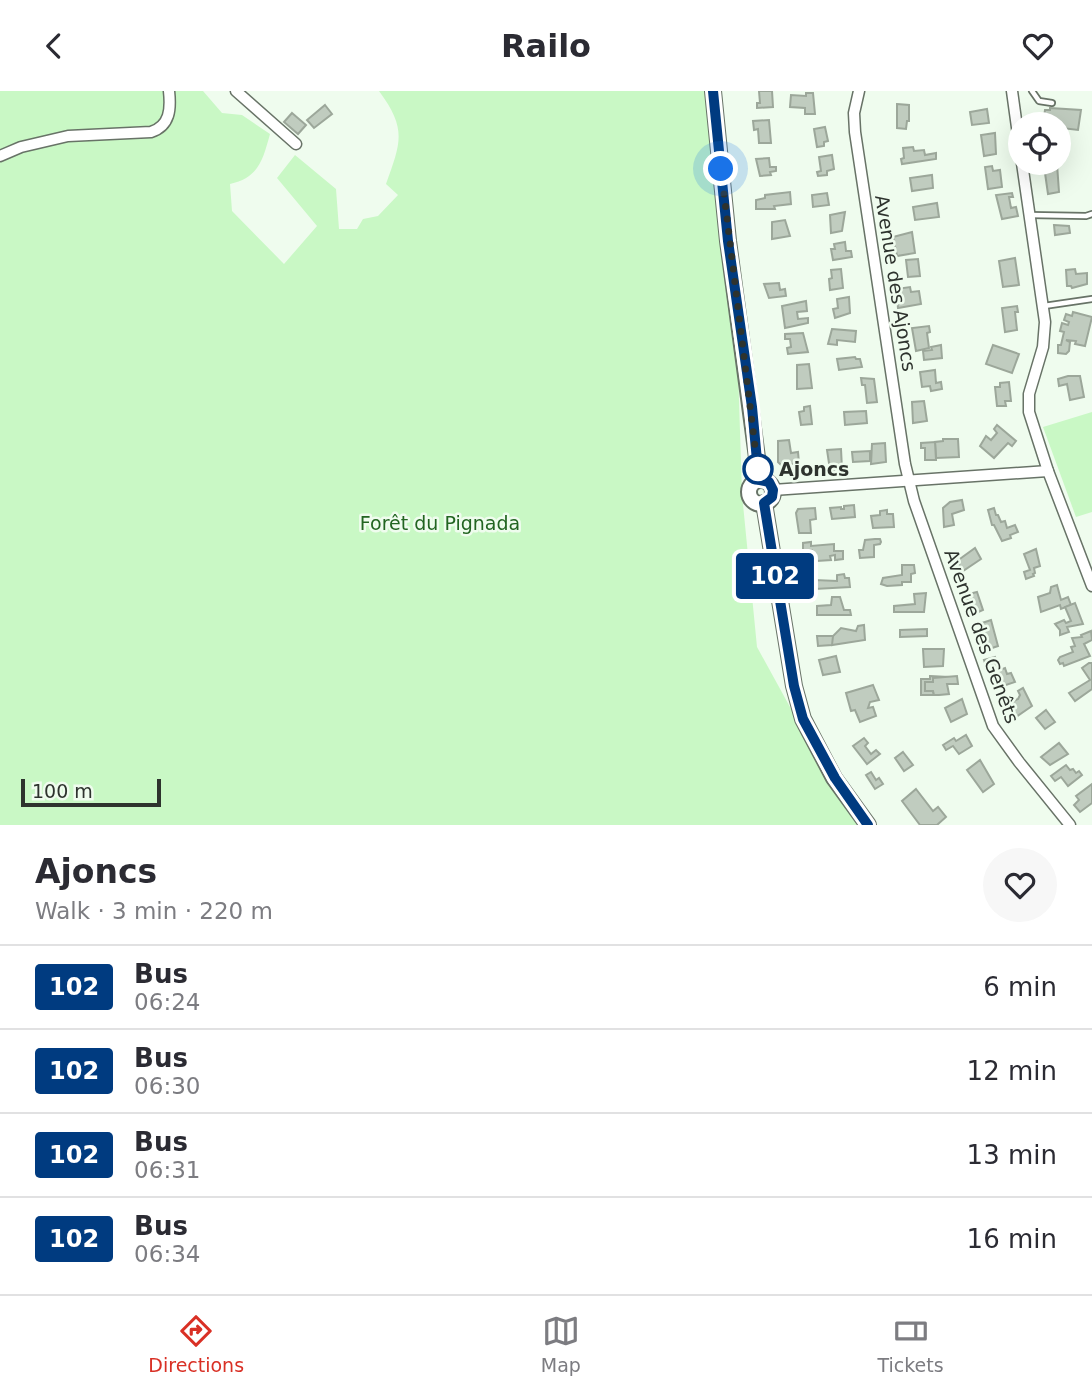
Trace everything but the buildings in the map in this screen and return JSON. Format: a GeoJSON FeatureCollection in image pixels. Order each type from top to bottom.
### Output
{"type":"FeatureCollection","features":[{"type":"Feature","properties":{"kind":"main road"},"geometry":{"type":"LineString","coordinates":[[713,91],[749,421],[760,480]]}},
{"type":"Feature","properties":{"kind":"main road"},"geometry":{"type":"LineString","coordinates":[[760,480],[769,482],[773,490],[772,497],[764,503],[753,500],[749,492],[752,484],[760,480]]}},
{"type":"Feature","properties":{"kind":"main road"},"geometry":{"type":"LineString","coordinates":[[764,503],[794,686],[803,719],[835,778],[868,825]]}},
{"type":"Feature","properties":{"kind":"street"},"geometry":{"type":"LineString","coordinates":[[0,156],[21,147],[68,136],[151,132],[160,129],[169,118],[169,91]]}},
{"type":"Feature","properties":{"kind":"street"},"geometry":{"type":"LineString","coordinates":[[236,91],[296,144]]}},
{"type":"Feature","properties":{"kind":"street","name":"Avenue des Ajoncs"},"geometry":{"type":"LineString","coordinates":[[859,91],[854,113],[855,132],[909,480]]}},
{"type":"Feature","properties":{"kind":"street"},"geometry":{"type":"LineString","coordinates":[[1012,91],[1015,112]]}},
{"type":"Feature","properties":{"kind":"street"},"geometry":{"type":"LineString","coordinates":[[1024,175],[1046,335],[1029,394],[1028,412],[1092,586]]}},
{"type":"Feature","properties":{"kind":"street"},"geometry":{"type":"LineString","coordinates":[[773,490],[1048,471]]}},
{"type":"Feature","properties":{"kind":"street","name":"Avenue des Genêts"},"geometry":{"type":"LineString","coordinates":[[909,480],[993,726],[1070,825]]}},
{"type":"Feature","properties":{"kind":"lane"},"geometry":{"type":"LineString","coordinates":[[1032,91],[1039,101],[1052,103]]}},
{"type":"Feature","properties":{"kind":"lane"},"geometry":{"type":"LineString","coordinates":[[1030,215],[1092,214]]}},
{"type":"Feature","properties":{"kind":"lane"},"geometry":{"type":"LineString","coordinates":[[1043,306],[1092,299]]}},
{"type":"Feature","properties":{"kind":"green space","name":"Forêt du Pignada"},"geometry":{"type":"Polygon","coordinates":[[[0,91],[203,91],[222,113],[242,115],[270,134],[262,159],[254,172],[230,184],[232,211],[284,264],[317,226],[277,178],[295,155],[336,189],[339,229],[357,229],[363,219],[378,216],[398,195],[386,184],[399,136],[394,116],[379,91],[711,91],[735,275],[742,494],[757,647],[835,789],[861,825],[0,825],[0,91]]]}},
{"type":"Feature","properties":{"kind":"green space"},"geometry":{"type":"Polygon","coordinates":[[[1092,412],[1092,512],[1076,517],[1043,427],[1092,412]]]}},
{"type":"Feature","properties":{"kind":"bus line","name":"102"},"geometry":{"type":"LineString","coordinates":[[713,91],[728,241],[752,407],[758,471],[760,480],[769,482],[773,490],[770,500],[764,503],[794,686],[803,719],[835,778],[868,825]]}},
{"type":"Feature","properties":{"kind":"place","name":"Ajoncs"},"geometry":{"type":"Point","coordinates":[758,469]}},
{"type":"Feature","properties":{"kind":"route"},"geometry":{"type":"LineString","coordinates":[[721,169],[758,469]]}}]}
